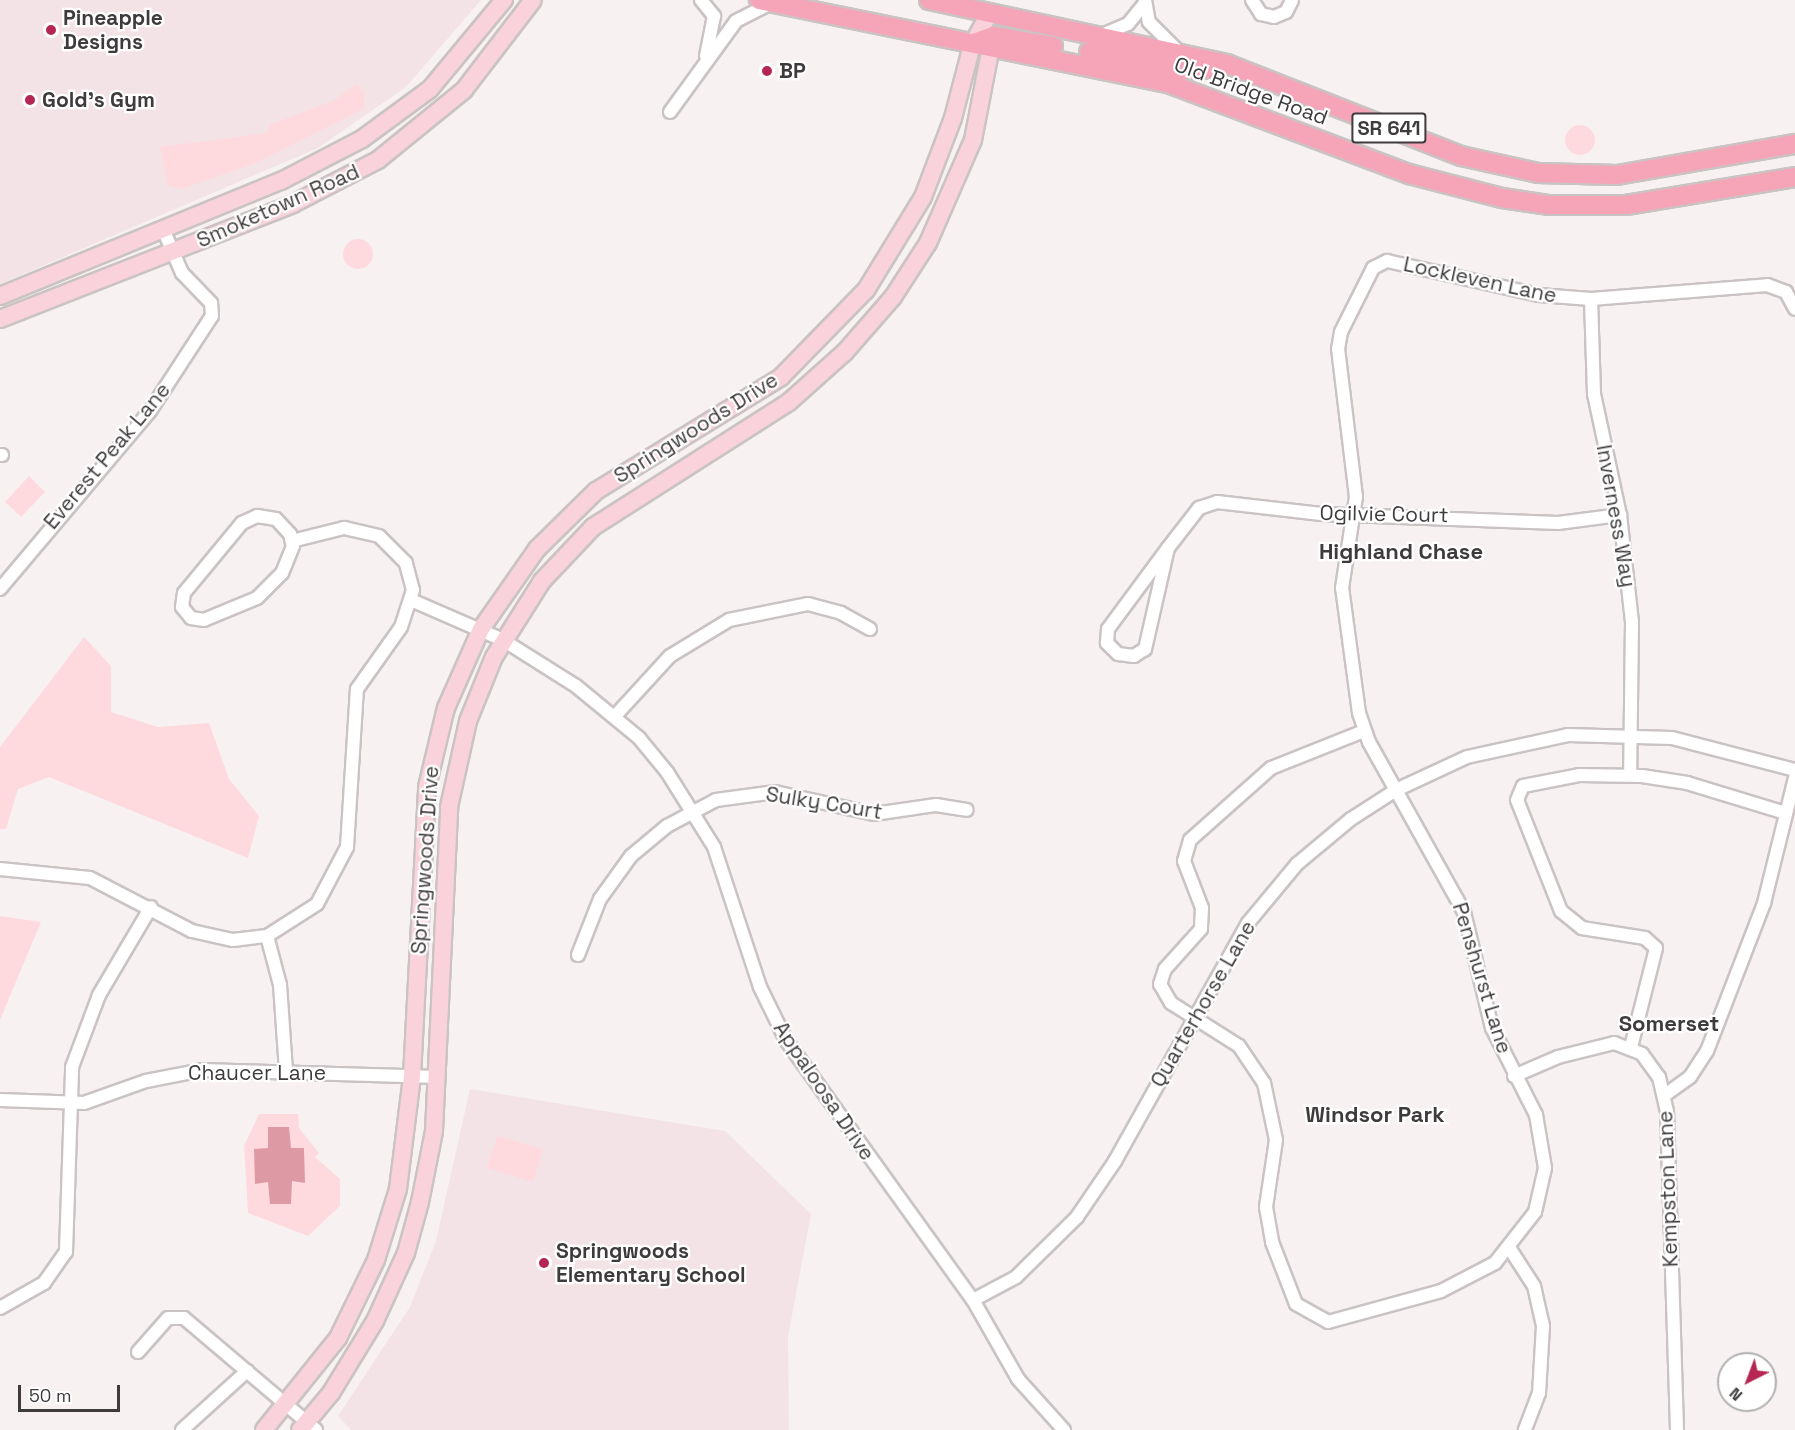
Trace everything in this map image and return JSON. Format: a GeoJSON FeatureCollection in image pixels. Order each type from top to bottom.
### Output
{"type":"FeatureCollection","features":[{"type":"Feature","properties":{"kind":"main road","name":"Old Bridge Road"},"geometry":{"type":"LineString","coordinates":[[929,0],[1178,51],[1238,68],[1461,156],[1538,173],[1645,172],[1795,144]]}},
{"type":"Feature","properties":{"kind":"main road"},"geometry":{"type":"LineString","coordinates":[[765,2],[972,45],[994,42],[1179,70],[1238,68]]}},
{"type":"Feature","properties":{"kind":"main road","name":"Old Bridge Road"},"geometry":{"type":"LineString","coordinates":[[994,42],[1168,83],[1409,174],[1502,198],[1549,205],[1626,205],[1795,177]]}},
{"type":"Feature","properties":{"kind":"street","name":"Smoketown Road"},"geometry":{"type":"LineString","coordinates":[[0,296],[323,161],[399,115],[456,62],[504,0]]}},
{"type":"Feature","properties":{"kind":"street","name":"Smoketown Road"},"geometry":{"type":"LineString","coordinates":[[0,319],[293,204],[378,160],[464,90],[533,0]]}},
{"type":"Feature","properties":{"kind":"street"},"geometry":{"type":"LineString","coordinates":[[701,0],[714,16],[706,58]]}},
{"type":"Feature","properties":{"kind":"street"},"geometry":{"type":"LineString","coordinates":[[1252,0],[1261,14],[1274,17],[1286,12],[1293,0]]}},
{"type":"Feature","properties":{"kind":"street"},"geometry":{"type":"LineString","coordinates":[[1101,35],[1128,24],[1145,1]]}},
{"type":"Feature","properties":{"kind":"street"},"geometry":{"type":"LineString","coordinates":[[1145,1],[1153,29],[1178,51]]}},
{"type":"Feature","properties":{"kind":"street"},"geometry":{"type":"LineString","coordinates":[[669,112],[706,58],[736,21],[765,2]]}},
{"type":"Feature","properties":{"kind":"street","name":"Springwoods Drive"},"geometry":{"type":"LineString","coordinates":[[308,1427],[352,1361],[406,1252],[431,1151],[438,1077],[449,807],[468,721],[503,640],[542,581],[593,527],[789,402],[870,325],[916,264],[953,190],[984,105],[994,42],[990,13]]}},
{"type":"Feature","properties":{"kind":"street","name":"Springwoods Drive"},"geometry":{"type":"LineString","coordinates":[[264,1430],[288,1405],[338,1338],[376,1260],[407,1149],[427,787],[446,708],[481,629],[537,549],[596,491],[773,382],[855,304],[884,265],[923,197],[953,118],[972,45],[990,13]]}},
{"type":"Feature","properties":{"kind":"street","name":"Everest Peak Lane"},"geometry":{"type":"LineString","coordinates":[[0,589],[150,411],[212,316],[211,303],[182,273],[163,229]]}},
{"type":"Feature","properties":{"kind":"street","name":"Lockleven Lane"},"geometry":{"type":"LineString","coordinates":[[1396,790],[1364,731],[1342,588],[1354,514],[1338,350],[1372,268],[1387,261],[1539,295],[1591,299],[1767,285],[1786,292],[1795,309]]}},
{"type":"Feature","properties":{"kind":"street","name":"Inverness Way"},"geometry":{"type":"LineString","coordinates":[[1591,299],[1594,394],[1620,515],[1632,622],[1630,775]]}},
{"type":"Feature","properties":{"kind":"street","name":"Ogilvie Court"},"geometry":{"type":"LineString","coordinates":[[1168,548],[1145,649],[1134,656],[1118,654],[1107,643],[1108,628],[1168,548],[1208,503],[1354,514],[1558,523],[1620,515]]}},
{"type":"Feature","properties":{"kind":"street"},"geometry":{"type":"LineString","coordinates":[[248,519],[276,519],[292,541],[282,573],[257,598],[204,620],[185,614],[184,593],[248,519]]}},
{"type":"Feature","properties":{"kind":"street"},"geometry":{"type":"LineString","coordinates":[[0,869],[90,878],[212,937],[267,936],[303,917],[339,871],[351,823],[352,707],[365,673],[401,627],[411,600],[406,563],[379,536],[344,528],[292,541]]}},
{"type":"Feature","properties":{"kind":"street","name":"Appaloosa Drive"},"geometry":{"type":"LineString","coordinates":[[411,600],[503,640],[615,716],[639,738],[693,811],[714,848],[760,987],[786,1040],[973,1300],[1018,1379],[1064,1430]]}},
{"type":"Feature","properties":{"kind":"street"},"geometry":{"type":"LineString","coordinates":[[615,716],[670,656],[729,620],[808,604],[841,613],[870,629]]}},
{"type":"Feature","properties":{"kind":"street","name":"Penshurst Lane"},"geometry":{"type":"LineString","coordinates":[[1364,731],[1256,777],[1187,845],[1184,861],[1203,919],[1195,938],[1165,969],[1160,984],[1171,1003],[1195,1015],[1239,1046],[1264,1083],[1276,1140],[1268,1226],[1293,1300],[1305,1313],[1328,1322],[1412,1301],[1469,1278],[1510,1249],[1535,1212],[1545,1168],[1540,1128],[1492,1028],[1464,912],[1396,790]]}},
{"type":"Feature","properties":{"kind":"street","name":"Quarterhorse Lane"},"geometry":{"type":"LineString","coordinates":[[973,1300],[1016,1277],[1077,1217],[1115,1161],[1227,956],[1271,893],[1320,843],[1396,790],[1503,747],[1568,735],[1632,734],[1702,744],[1795,770]]}},
{"type":"Feature","properties":{"kind":"street"},"geometry":{"type":"LineString","coordinates":[[1514,1076],[1601,1043],[1631,1047],[1656,948],[1645,938],[1592,931],[1570,921],[1562,911],[1517,800],[1529,782],[1630,775],[1687,783],[1785,813]]}},
{"type":"Feature","properties":{"kind":"street"},"geometry":{"type":"LineString","coordinates":[[1665,1095],[1690,1077],[1707,1051],[1764,903],[1795,778]]}},
{"type":"Feature","properties":{"kind":"street","name":"Sulky Court"},"geometry":{"type":"LineString","coordinates":[[578,955],[600,899],[620,869],[642,844],[693,811],[734,795],[775,792],[874,814],[936,805],[967,810]]}},
{"type":"Feature","properties":{"kind":"street"},"geometry":{"type":"LineString","coordinates":[[0,1308],[44,1283],[66,1252],[67,1103],[72,1067],[99,995],[151,907]]}},
{"type":"Feature","properties":{"kind":"street"},"geometry":{"type":"LineString","coordinates":[[267,936],[280,985],[286,1070]]}},
{"type":"Feature","properties":{"kind":"street","name":"Kempston Lane"},"geometry":{"type":"LineString","coordinates":[[1631,1047],[1650,1063],[1665,1095],[1677,1430]]}},
{"type":"Feature","properties":{"kind":"street","name":"Chaucer Lane"},"geometry":{"type":"LineString","coordinates":[[0,1100],[67,1103],[97,1100],[174,1074],[286,1070],[438,1077]]}},
{"type":"Feature","properties":{"kind":"street"},"geometry":{"type":"LineString","coordinates":[[1510,1249],[1534,1287],[1543,1326],[1539,1393],[1525,1430]]}},
{"type":"Feature","properties":{"kind":"street"},"geometry":{"type":"LineString","coordinates":[[138,1352],[168,1318],[177,1316],[288,1405],[308,1427]]}},
{"type":"Feature","properties":{"kind":"street"},"geometry":{"type":"LineString","coordinates":[[182,1430],[247,1371]]}},
{"type":"Feature","properties":{"kind":"shaded area"},"geometry":{"type":"Polygon","coordinates":[[[0,0],[481,0],[406,87],[318,148],[0,284],[0,0]]]}},
{"type":"Feature","properties":{"kind":"shaded area"},"geometry":{"type":"Polygon","coordinates":[[[356,84],[364,92],[364,109],[256,163],[181,189],[168,185],[160,147],[267,133],[271,124],[333,101],[356,84]]]}},
{"type":"Feature","properties":{"kind":"shaded area"},"geometry":{"type":"Polygon","coordinates":[[[1580,125],[1586,126],[1594,134],[1594,146],[1586,154],[1580,155],[1574,154],[1566,146],[1565,140],[1566,134],[1574,126],[1580,125]]]}},
{"type":"Feature","properties":{"kind":"shaded area"},"geometry":{"type":"Polygon","coordinates":[[[358,239],[369,243],[373,254],[369,265],[358,269],[347,265],[343,254],[347,243],[358,239]]]}},
{"type":"Feature","properties":{"kind":"shaded area"},"geometry":{"type":"Polygon","coordinates":[[[29,476],[45,492],[21,517],[5,502],[29,476]]]}},
{"type":"Feature","properties":{"kind":"shaded area"},"geometry":{"type":"Polygon","coordinates":[[[84,637],[111,666],[111,712],[158,727],[209,723],[229,779],[259,816],[248,858],[49,777],[18,789],[6,829],[0,829],[0,747],[84,637]]]}},
{"type":"Feature","properties":{"kind":"shaded area"},"geometry":{"type":"Polygon","coordinates":[[[0,916],[41,922],[0,1020],[0,916]]]}},
{"type":"Feature","properties":{"kind":"shaded area"},"geometry":{"type":"Polygon","coordinates":[[[470,1089],[725,1131],[811,1214],[788,1337],[789,1430],[351,1430],[338,1416],[410,1307],[436,1241],[470,1089]]]}},
{"type":"Feature","properties":{"kind":"shaded area"},"geometry":{"type":"Polygon","coordinates":[[[259,1114],[298,1114],[299,1128],[319,1153],[315,1157],[340,1179],[340,1206],[308,1236],[248,1213],[244,1146],[259,1114]]]}},
{"type":"Feature","properties":{"kind":"shaded area"},"geometry":{"type":"Polygon","coordinates":[[[268,1127],[289,1127],[291,1148],[304,1148],[305,1183],[292,1181],[291,1204],[270,1204],[268,1182],[255,1184],[254,1149],[268,1148],[268,1127]]]}},
{"type":"Feature","properties":{"kind":"shaded area"},"geometry":{"type":"Polygon","coordinates":[[[497,1136],[543,1149],[533,1182],[487,1168],[497,1136]]]}},
{"type":"Feature","properties":{"kind":"place","name":"Pineapple Designs"},"geometry":{"type":"Point","coordinates":[51,30]}},
{"type":"Feature","properties":{"kind":"place","name":"BP"},"geometry":{"type":"Point","coordinates":[767,71]}},
{"type":"Feature","properties":{"kind":"place","name":"Gold's Gym"},"geometry":{"type":"Point","coordinates":[30,100]}},
{"type":"Feature","properties":{"kind":"place","name":"Springwoods Elementary School"},"geometry":{"type":"Point","coordinates":[544,1263]}},
{"type":"Feature","properties":{"kind":"district","name":"Highland Chase"},"geometry":{"type":"Point","coordinates":[1401,552]}},
{"type":"Feature","properties":{"kind":"district","name":"Somerset"},"geometry":{"type":"Point","coordinates":[1669,1024]}},
{"type":"Feature","properties":{"kind":"district","name":"Windsor Park"},"geometry":{"type":"Point","coordinates":[1375,1115]}}]}
